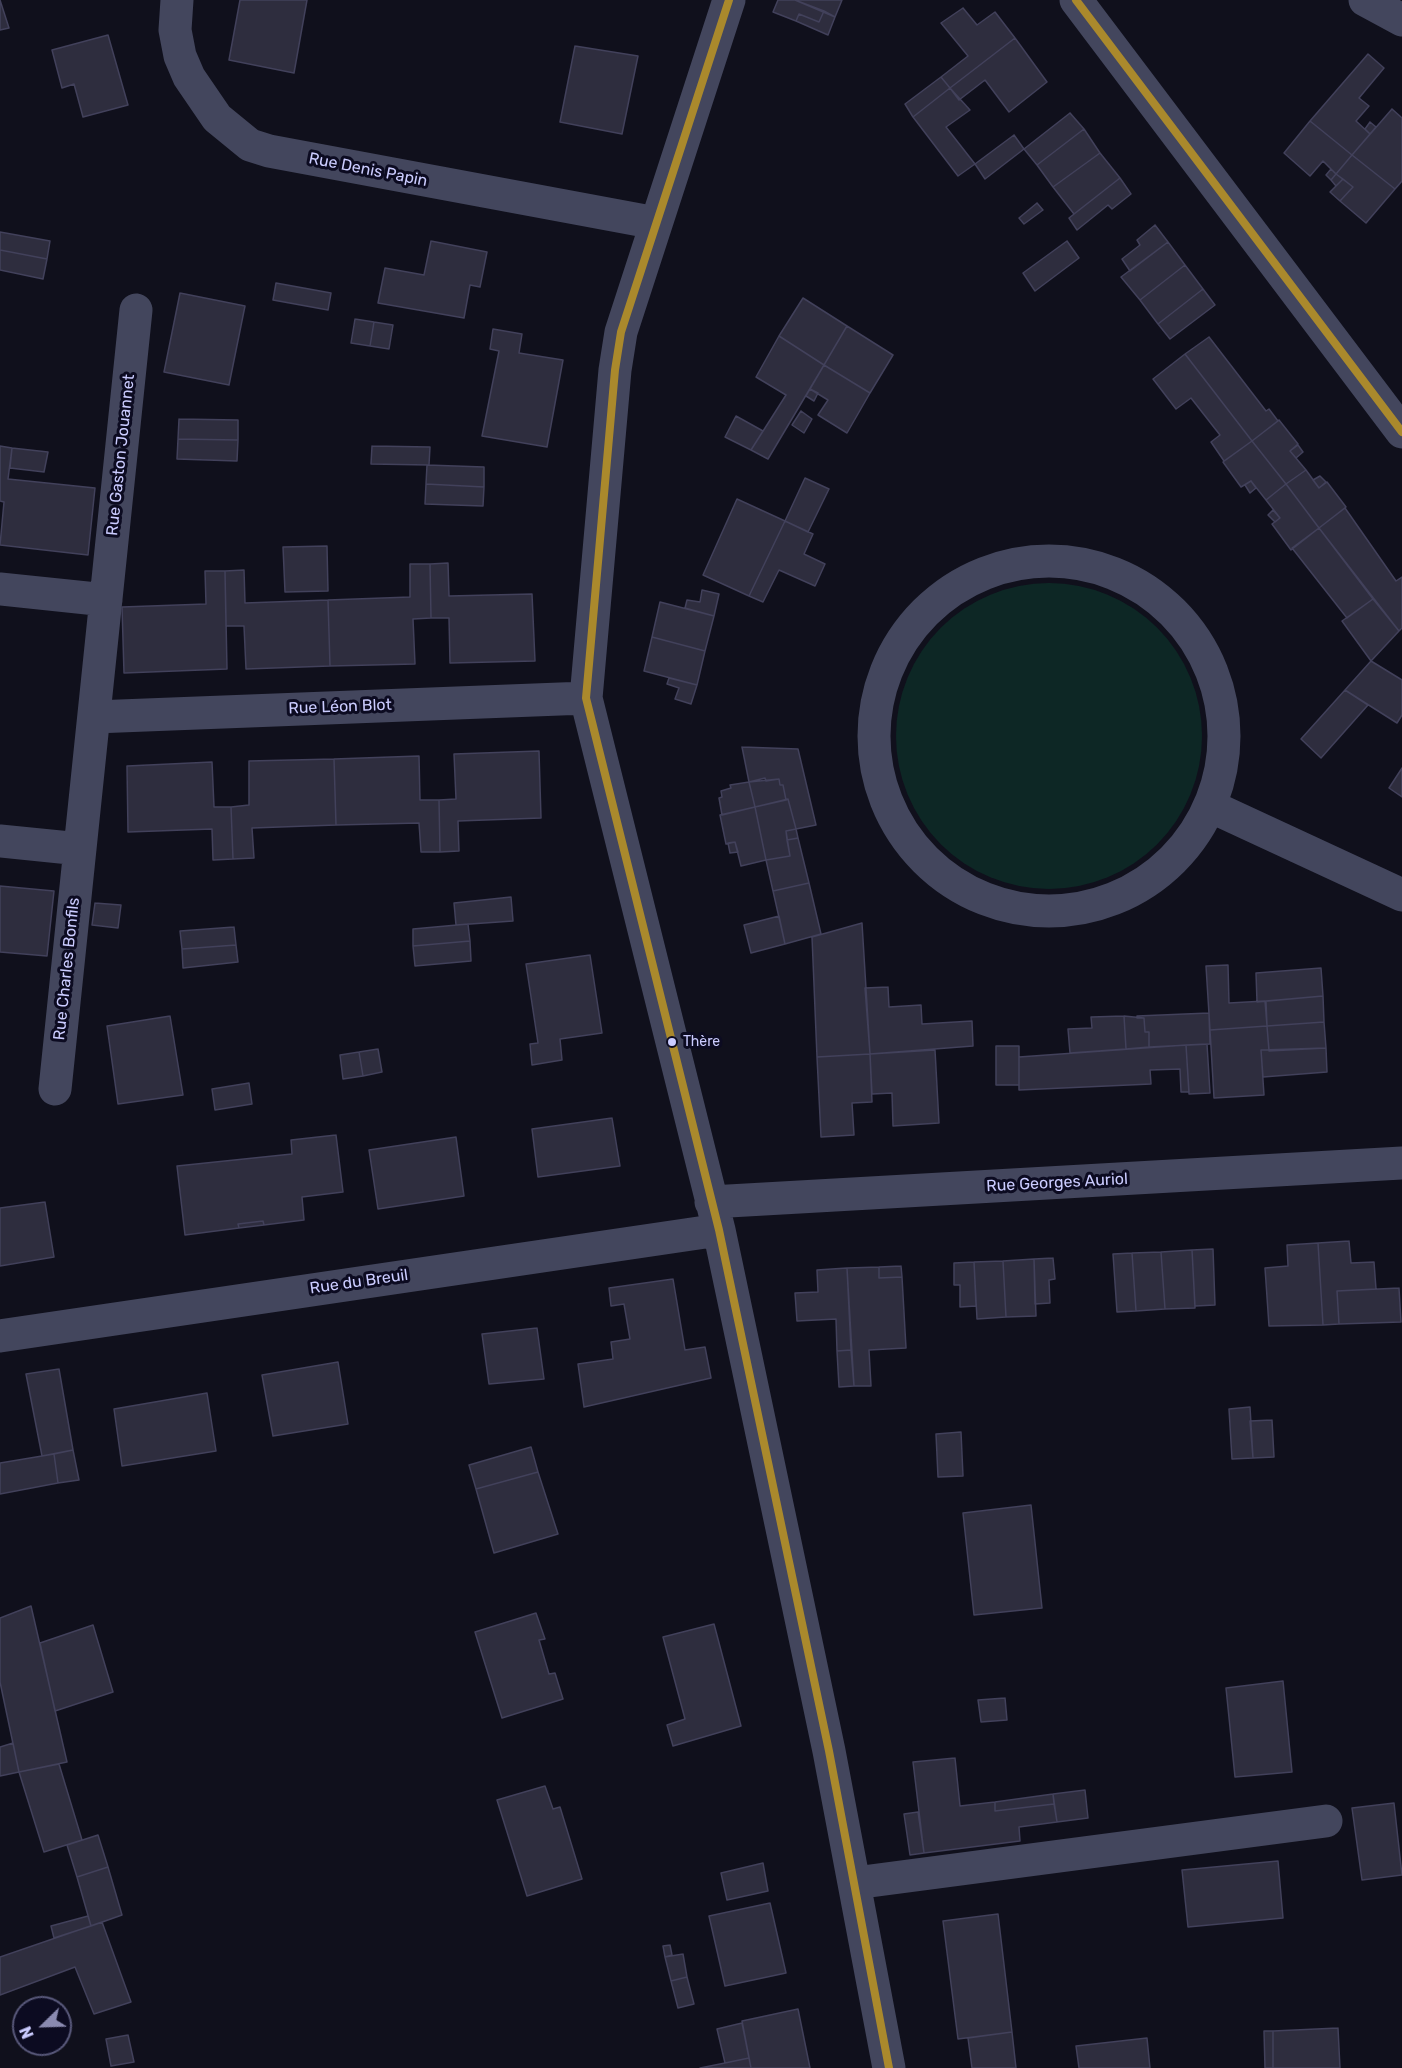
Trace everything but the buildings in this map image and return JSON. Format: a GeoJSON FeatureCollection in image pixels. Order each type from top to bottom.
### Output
{"type":"FeatureCollection","features":[{"type":"Feature","properties":{"kind":"street","name":"Rue Denis Papin"},"geometry":{"type":"LineString","coordinates":[[177,0],[175,30],[180,56],[189,76],[217,118],[250,145],[281,154],[656,224]]}},
{"type":"Feature","properties":{"kind":"street"},"geometry":{"type":"LineString","coordinates":[[729,0],[621,332],[615,370],[586,698],[715,1216],[830,1751],[889,2068]]}},
{"type":"Feature","properties":{"kind":"street"},"geometry":{"type":"LineString","coordinates":[[1076,0],[1402,432]]}},
{"type":"Feature","properties":{"kind":"street"},"geometry":{"type":"LineString","coordinates":[[1365,0],[1402,20]]}},
{"type":"Feature","properties":{"kind":"street","name":"Rue Gaston Jouannet"},"geometry":{"type":"LineString","coordinates":[[94,717],[136,310]]}},
{"type":"Feature","properties":{"kind":"street"},"geometry":{"type":"LineString","coordinates":[[1065,561],[1092,566],[1118,575],[1142,587],[1165,604],[1200,646],[1211,671],[1220,698],[1224,724],[1223,752],[1210,806],[1197,830],[1168,865],[1139,887],[1114,899],[1088,907],[1042,911],[1006,906],[980,897],[955,884],[914,848],[886,801],[878,774],[874,747],[874,720],[888,666],[900,642],[930,607],[959,585],[984,573],[1010,564],[1065,561]]}},
{"type":"Feature","properties":{"kind":"street"},"geometry":{"type":"LineString","coordinates":[[0,589],[106,600]]}},
{"type":"Feature","properties":{"kind":"street","name":"Rue Léon Blot"},"geometry":{"type":"LineString","coordinates":[[94,717],[586,698]]}},
{"type":"Feature","properties":{"kind":"street","name":"Rue Charles Bonfils"},"geometry":{"type":"LineString","coordinates":[[55,1089],[94,717]]}},
{"type":"Feature","properties":{"kind":"street"},"geometry":{"type":"LineString","coordinates":[[1210,806],[1402,895]]}},
{"type":"Feature","properties":{"kind":"street"},"geometry":{"type":"LineString","coordinates":[[0,842],[80,849]]}},
{"type":"Feature","properties":{"kind":"street","name":"Rue Georges Auriol"},"geometry":{"type":"LineString","coordinates":[[715,1216],[1402,1164]]}},
{"type":"Feature","properties":{"kind":"street","name":"Rue du Breuil"},"geometry":{"type":"LineString","coordinates":[[0,1336],[715,1216]]}},
{"type":"Feature","properties":{"kind":"street"},"geometry":{"type":"LineString","coordinates":[[855,1882],[1326,1821]]}},
{"type":"Feature","properties":{"kind":"green space"},"geometry":{"type":"Polygon","coordinates":[[[1034,583],[1064,583],[1108,594],[1134,608],[1168,639],[1191,677],[1196,691],[1202,721],[1202,751],[1191,795],[1168,833],[1146,855],[1108,878],[1094,883],[1064,889],[1034,889],[990,878],[964,864],[930,833],[907,795],[902,781],[896,751],[896,721],[907,677],[921,651],[952,617],[990,594],[1004,589],[1034,583]]]}},
{"type":"Feature","properties":{"kind":"transit line"},"geometry":{"type":"LineString","coordinates":[[729,0],[621,332],[615,370],[586,698],[719,1230],[829,1751],[889,2068]]}},
{"type":"Feature","properties":{"kind":"transit line"},"geometry":{"type":"LineString","coordinates":[[1076,0],[1402,432]]}},
{"type":"Feature","properties":{"kind":"place","name":"Thère"},"geometry":{"type":"Point","coordinates":[672,1042]}}]}
